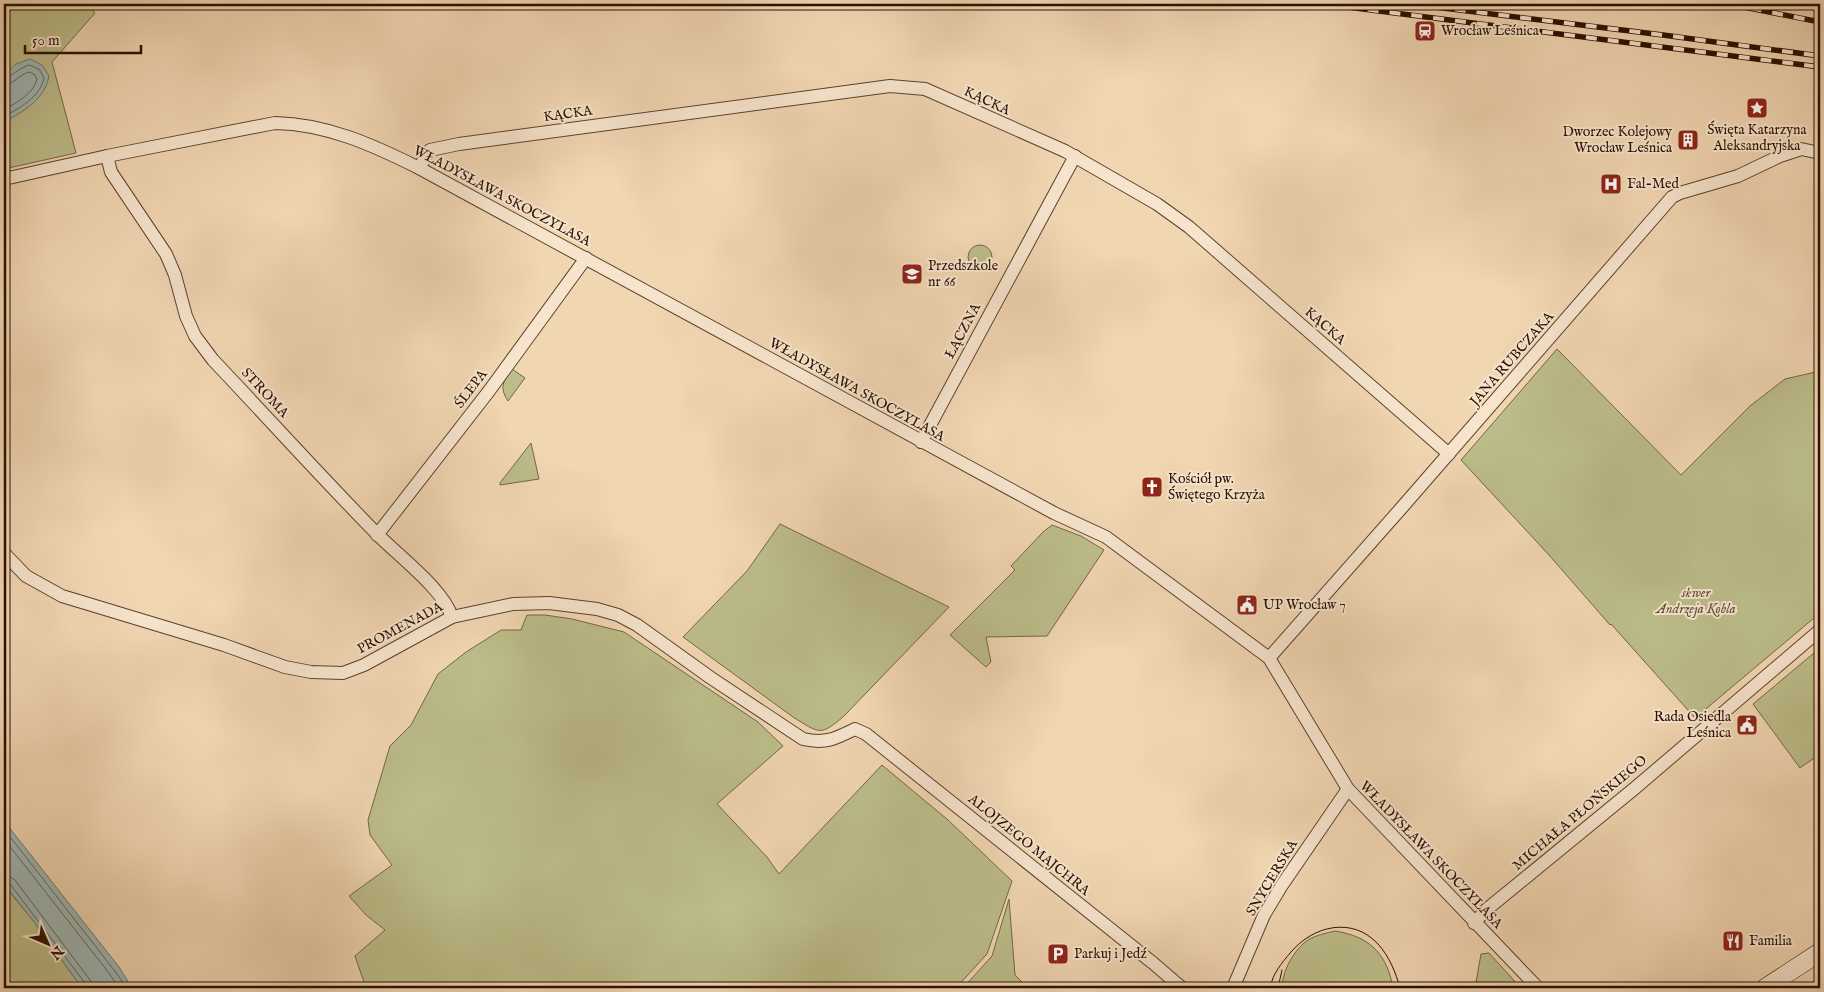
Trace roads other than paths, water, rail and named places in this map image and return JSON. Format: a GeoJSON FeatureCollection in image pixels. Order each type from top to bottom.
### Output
{"type":"FeatureCollection","features":[{"type":"Feature","properties":{"kind":"main road"},"geometry":{"type":"LineString","coordinates":[[1765,988],[1820,952]]}},
{"type":"Feature","properties":{"kind":"street","name":"KĄCKA"},"geometry":{"type":"LineString","coordinates":[[418,168],[430,150],[459,144],[890,86],[925,89],[1075,156],[1157,204],[1189,227],[1449,454]]}},
{"type":"Feature","properties":{"kind":"street","name":"WŁADYSŁAWA SKOCZYLASA"},"geometry":{"type":"LineString","coordinates":[[4,179],[107,156],[274,123],[296,123],[349,136],[418,168],[921,442],[1054,513],[1106,537],[1269,658],[1348,789],[1538,988]]}},
{"type":"Feature","properties":{"kind":"street","name":"JANA RUBCZAKA"},"geometry":{"type":"LineString","coordinates":[[1269,658],[1672,197],[1738,176],[1780,156],[1801,149],[1820,153]]}},
{"type":"Feature","properties":{"kind":"street","name":"STROMA"},"geometry":{"type":"LineString","coordinates":[[107,156],[111,172],[166,254],[175,275],[186,316],[196,336],[213,360],[377,535],[433,588],[448,606],[452,617]]}},
{"type":"Feature","properties":{"kind":"street","name":"ŁĄCZNA"},"geometry":{"type":"LineString","coordinates":[[921,442],[1075,156]]}},
{"type":"Feature","properties":{"kind":"street","name":"ŚLEPA"},"geometry":{"type":"LineString","coordinates":[[377,535],[489,391],[586,258]]}},
{"type":"Feature","properties":{"kind":"street","name":"PROMENADA"},"geometry":{"type":"LineString","coordinates":[[4,552],[26,576],[62,596],[224,645],[285,667],[311,672],[343,673],[364,665],[452,617],[522,604],[549,603],[597,609],[618,615],[637,625],[803,739],[815,742],[833,740],[855,729]]}},
{"type":"Feature","properties":{"kind":"street","name":"MICHAŁA PŁOŃSKIEGO"},"geometry":{"type":"LineString","coordinates":[[1474,923],[1486,910],[1635,788],[1820,630]]}},
{"type":"Feature","properties":{"kind":"street","name":"ALOJZEGO MAJCHRA"},"geometry":{"type":"LineString","coordinates":[[855,729],[866,734],[1182,988]]}},
{"type":"Feature","properties":{"kind":"street","name":"SNYCERSKA"},"geometry":{"type":"LineString","coordinates":[[1233,988],[1264,915],[1282,885],[1348,789]]}},
{"type":"Feature","properties":{"kind":"water"},"geometry":{"type":"Polygon","coordinates":[[[30,59],[42,65],[49,76],[47,84],[32,104],[4,122],[4,75],[16,64],[30,59]]]}},
{"type":"Feature","properties":{"kind":"water"},"geometry":{"type":"Polygon","coordinates":[[[4,821],[119,967],[132,988],[82,988],[4,884],[4,821]]]}},
{"type":"Feature","properties":{"kind":"tram line"},"geometry":{"type":"LineString","coordinates":[[1270,988],[1278,969],[1300,943],[1321,931],[1345,927],[1368,935],[1378,944],[1392,965],[1400,988]]}},
{"type":"Feature","properties":{"kind":"tram line"},"geometry":{"type":"LineString","coordinates":[[1278,988],[1282,970]]}},
{"type":"Feature","properties":{"kind":"railway"},"geometry":{"type":"LineString","coordinates":[[1324,4],[1820,67]]}},
{"type":"Feature","properties":{"kind":"railway"},"geometry":{"type":"LineString","coordinates":[[1411,4],[1820,56]]}},
{"type":"Feature","properties":{"kind":"railway"},"geometry":{"type":"LineString","coordinates":[[1729,4],[1820,22]]}},
{"type":"Feature","properties":{"kind":"place","name":"Wrocław Leśnica"},"geometry":{"type":"Point","coordinates":[1425,31]}},
{"type":"Feature","properties":{"kind":"place","name":"Święta Katarzyna Aleksandryjska"},"geometry":{"type":"Point","coordinates":[1757,108]}},
{"type":"Feature","properties":{"kind":"place","name":"Dworzec Kolejowy Wrocław Leśnica"},"geometry":{"type":"Point","coordinates":[1688,140]}},
{"type":"Feature","properties":{"kind":"place","name":"Fal-Med"},"geometry":{"type":"Point","coordinates":[1611,184]}},
{"type":"Feature","properties":{"kind":"place","name":"Przedszkole nr 66"},"geometry":{"type":"Point","coordinates":[912,274]}},
{"type":"Feature","properties":{"kind":"place","name":"Kościół pw. Świętego Krzyża"},"geometry":{"type":"Point","coordinates":[1152,487]}},
{"type":"Feature","properties":{"kind":"place","name":"UP Wrocław 7"},"geometry":{"type":"Point","coordinates":[1247,605]}},
{"type":"Feature","properties":{"kind":"place","name":"Rada Osiedla Leśnica"},"geometry":{"type":"Point","coordinates":[1747,725]}},
{"type":"Feature","properties":{"kind":"place","name":"Familia"},"geometry":{"type":"Point","coordinates":[1733,941]}},
{"type":"Feature","properties":{"kind":"place","name":"Parkuj i Jedź"},"geometry":{"type":"Point","coordinates":[1058,954]}},
{"type":"Feature","properties":{"kind":"park label","name":"skwer Andrzeja Kobla"},"geometry":{"type":"Point","coordinates":[1696,602]}}]}
